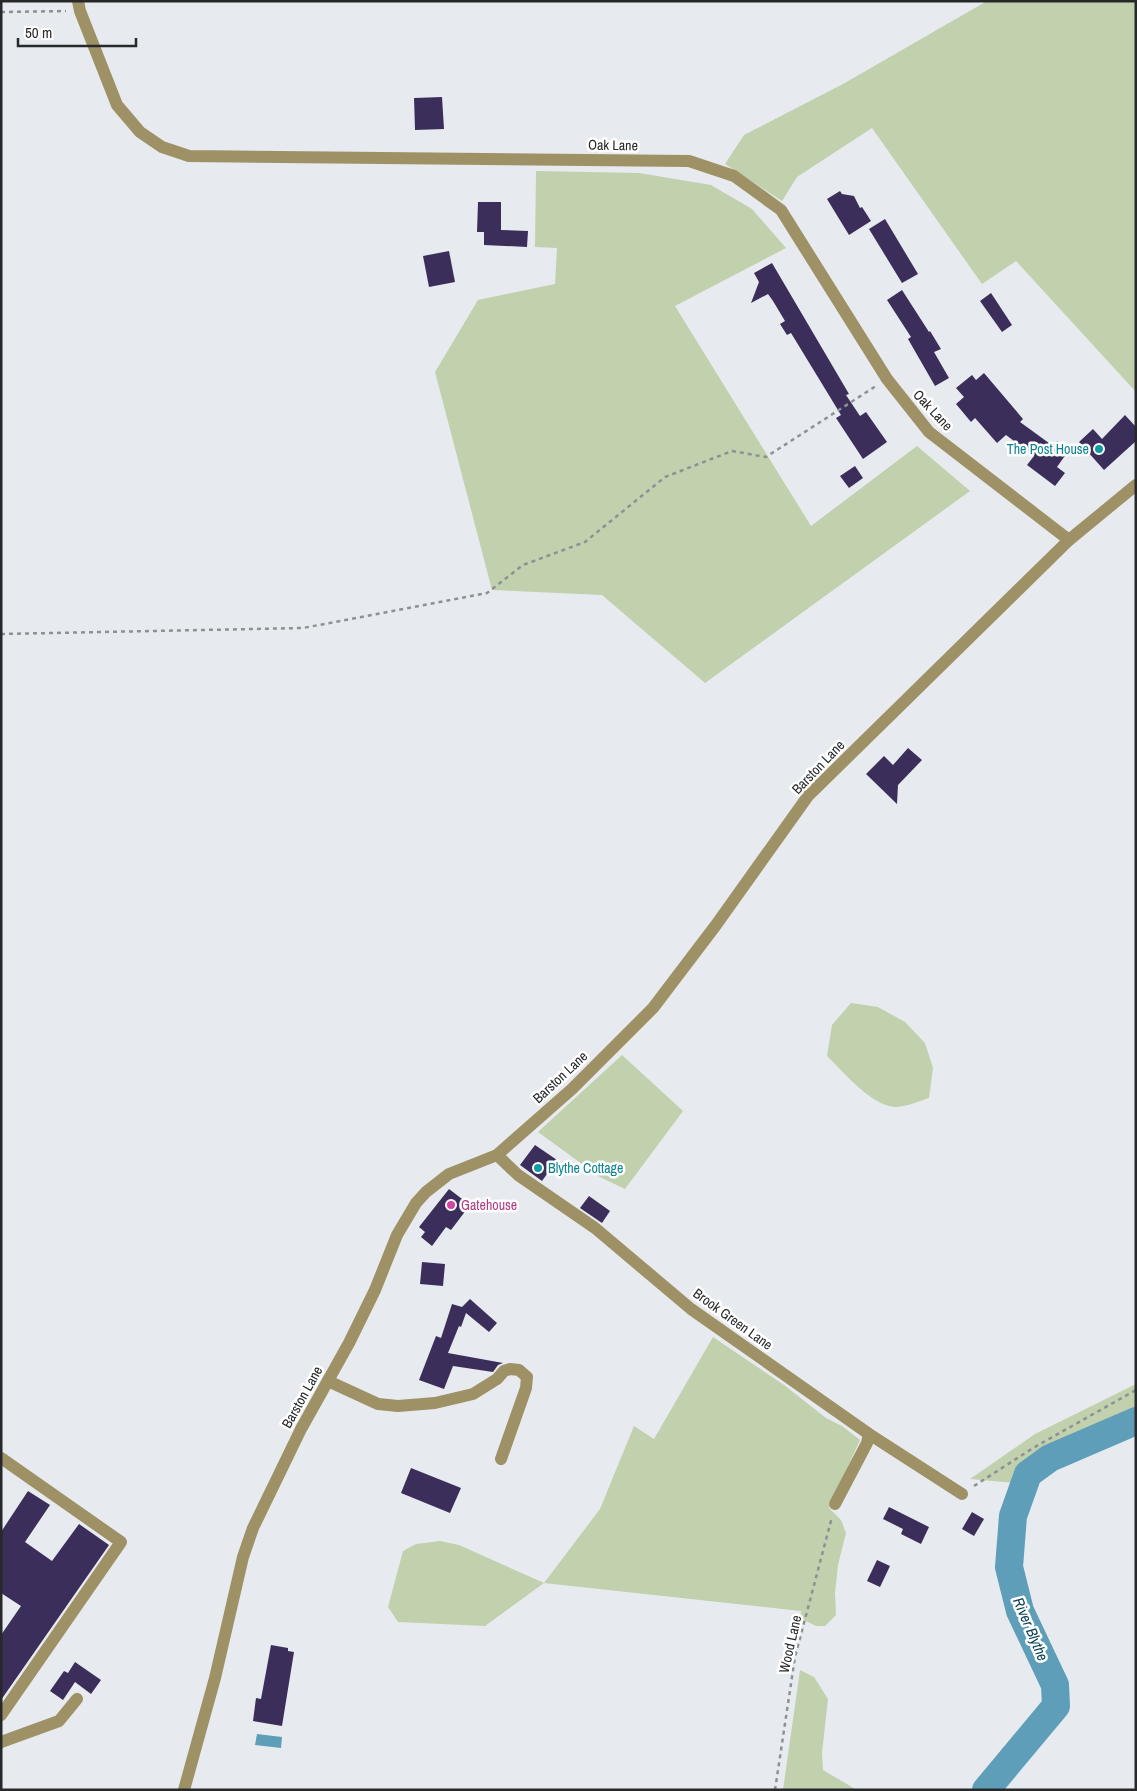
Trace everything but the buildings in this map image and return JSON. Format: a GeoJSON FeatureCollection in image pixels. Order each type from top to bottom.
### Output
{"type":"FeatureCollection","features":[{"type":"Feature","properties":{"kind":"street","name":"Oak Lane"},"geometry":{"type":"LineString","coordinates":[[79,6],[116,105],[140,132],[162,147],[189,156],[689,161],[734,176],[781,210],[887,379],[929,432],[1069,540]]}},
{"type":"Feature","properties":{"kind":"street","name":"Barston Lane"},"geometry":{"type":"LineString","coordinates":[[184,1790],[214,1678],[243,1557],[253,1528],[301,1429],[349,1343],[375,1290],[397,1235],[416,1203],[426,1192],[449,1174],[497,1155],[572,1089],[653,1008],[722,917],[808,796],[1069,540],[1136,485]]}},
{"type":"Feature","properties":{"kind":"street","name":"Brook Green Lane"},"geometry":{"type":"LineString","coordinates":[[497,1155],[518,1175],[595,1228],[692,1309],[869,1434],[962,1494]]}},
{"type":"Feature","properties":{"kind":"street"},"geometry":{"type":"LineString","coordinates":[[328,1381],[378,1404],[398,1406],[435,1403],[466,1397],[477,1393],[504,1371],[510,1369],[518,1370],[527,1377],[526,1388],[500,1460]]}},
{"type":"Feature","properties":{"kind":"street"},"geometry":{"type":"LineString","coordinates":[[835,1504],[869,1434]]}},
{"type":"Feature","properties":{"kind":"street"},"geometry":{"type":"LineString","coordinates":[[1,1458],[121,1542],[1,1715]]}},
{"type":"Feature","properties":{"kind":"street"},"geometry":{"type":"LineString","coordinates":[[1,1742],[59,1721],[77,1699]]}},
{"type":"Feature","properties":{"kind":"path"},"geometry":{"type":"LineString","coordinates":[[1,12],[79,6]]}},
{"type":"Feature","properties":{"kind":"path"},"geometry":{"type":"LineString","coordinates":[[1,634],[304,628],[486,593],[523,565],[585,542],[665,477],[732,451],[766,457],[887,379]]}},
{"type":"Feature","properties":{"kind":"path"},"geometry":{"type":"LineString","coordinates":[[962,1494],[1033,1448],[1136,1390]]}},
{"type":"Feature","properties":{"kind":"path","name":"Wood Lane"},"geometry":{"type":"LineString","coordinates":[[775,1790],[795,1657],[835,1504]]}},
{"type":"Feature","properties":{"kind":"green space"},"geometry":{"type":"Polygon","coordinates":[[[987,1],[1136,1],[1136,392],[1016,261],[982,284],[872,128],[797,177],[782,201],[725,164],[744,135],[843,84],[987,1]]]}},
{"type":"Feature","properties":{"kind":"green space"},"geometry":{"type":"Polygon","coordinates":[[[536,171],[639,173],[711,185],[752,209],[786,248],[675,306],[811,526],[917,446],[970,491],[705,683],[602,595],[492,590],[435,372],[478,300],[555,284],[557,248],[535,247],[536,171]]]}},
{"type":"Feature","properties":{"kind":"green space"},"geometry":{"type":"Polygon","coordinates":[[[851,1003],[878,1007],[905,1022],[925,1043],[933,1068],[929,1098],[899,1107],[886,1105],[858,1087],[827,1056],[832,1025],[851,1003]]]}},
{"type":"Feature","properties":{"kind":"green space"},"geometry":{"type":"Polygon","coordinates":[[[622,1055],[683,1111],[625,1189],[600,1177],[538,1132],[622,1055]]]}},
{"type":"Feature","properties":{"kind":"green space"},"geometry":{"type":"Polygon","coordinates":[[[713,1337],[860,1440],[829,1508],[841,1520],[846,1533],[838,1565],[835,1593],[836,1615],[825,1626],[816,1626],[800,1618],[801,1611],[544,1583],[600,1509],[634,1426],[654,1439],[713,1337]]]}},
{"type":"Feature","properties":{"kind":"green space"},"geometry":{"type":"Polygon","coordinates":[[[1136,1384],[1136,1434],[1038,1462],[1027,1484],[970,1479],[1035,1434],[1136,1384]]]}},
{"type":"Feature","properties":{"kind":"green space"},"geometry":{"type":"Polygon","coordinates":[[[440,1541],[459,1545],[544,1583],[485,1626],[398,1622],[388,1607],[403,1551],[416,1544],[440,1541]]]}},
{"type":"Feature","properties":{"kind":"green space"},"geometry":{"type":"Polygon","coordinates":[[[800,1670],[814,1677],[828,1699],[822,1753],[823,1770],[857,1790],[783,1790],[800,1670]]]}},
{"type":"Feature","properties":{"kind":"water"},"geometry":{"type":"Polygon","coordinates":[[[257,1734],[282,1737],[281,1748],[255,1745],[257,1734]]]}},
{"type":"Feature","properties":{"kind":"waterway","name":"River Blythe"},"geometry":{"type":"LineString","coordinates":[[986,1790],[1056,1706],[1055,1685],[1020,1611],[1009,1567],[1013,1516],[1028,1474],[1050,1458],[1136,1421]]}},
{"type":"Feature","properties":{"kind":"place","name":"The Post House"},"geometry":{"type":"Point","coordinates":[1099,449]}},
{"type":"Feature","properties":{"kind":"place","name":"Blythe Cottage"},"geometry":{"type":"Point","coordinates":[538,1168]}},
{"type":"Feature","properties":{"kind":"place","name":"Gatehouse"},"geometry":{"type":"Point","coordinates":[451,1205]}}]}
